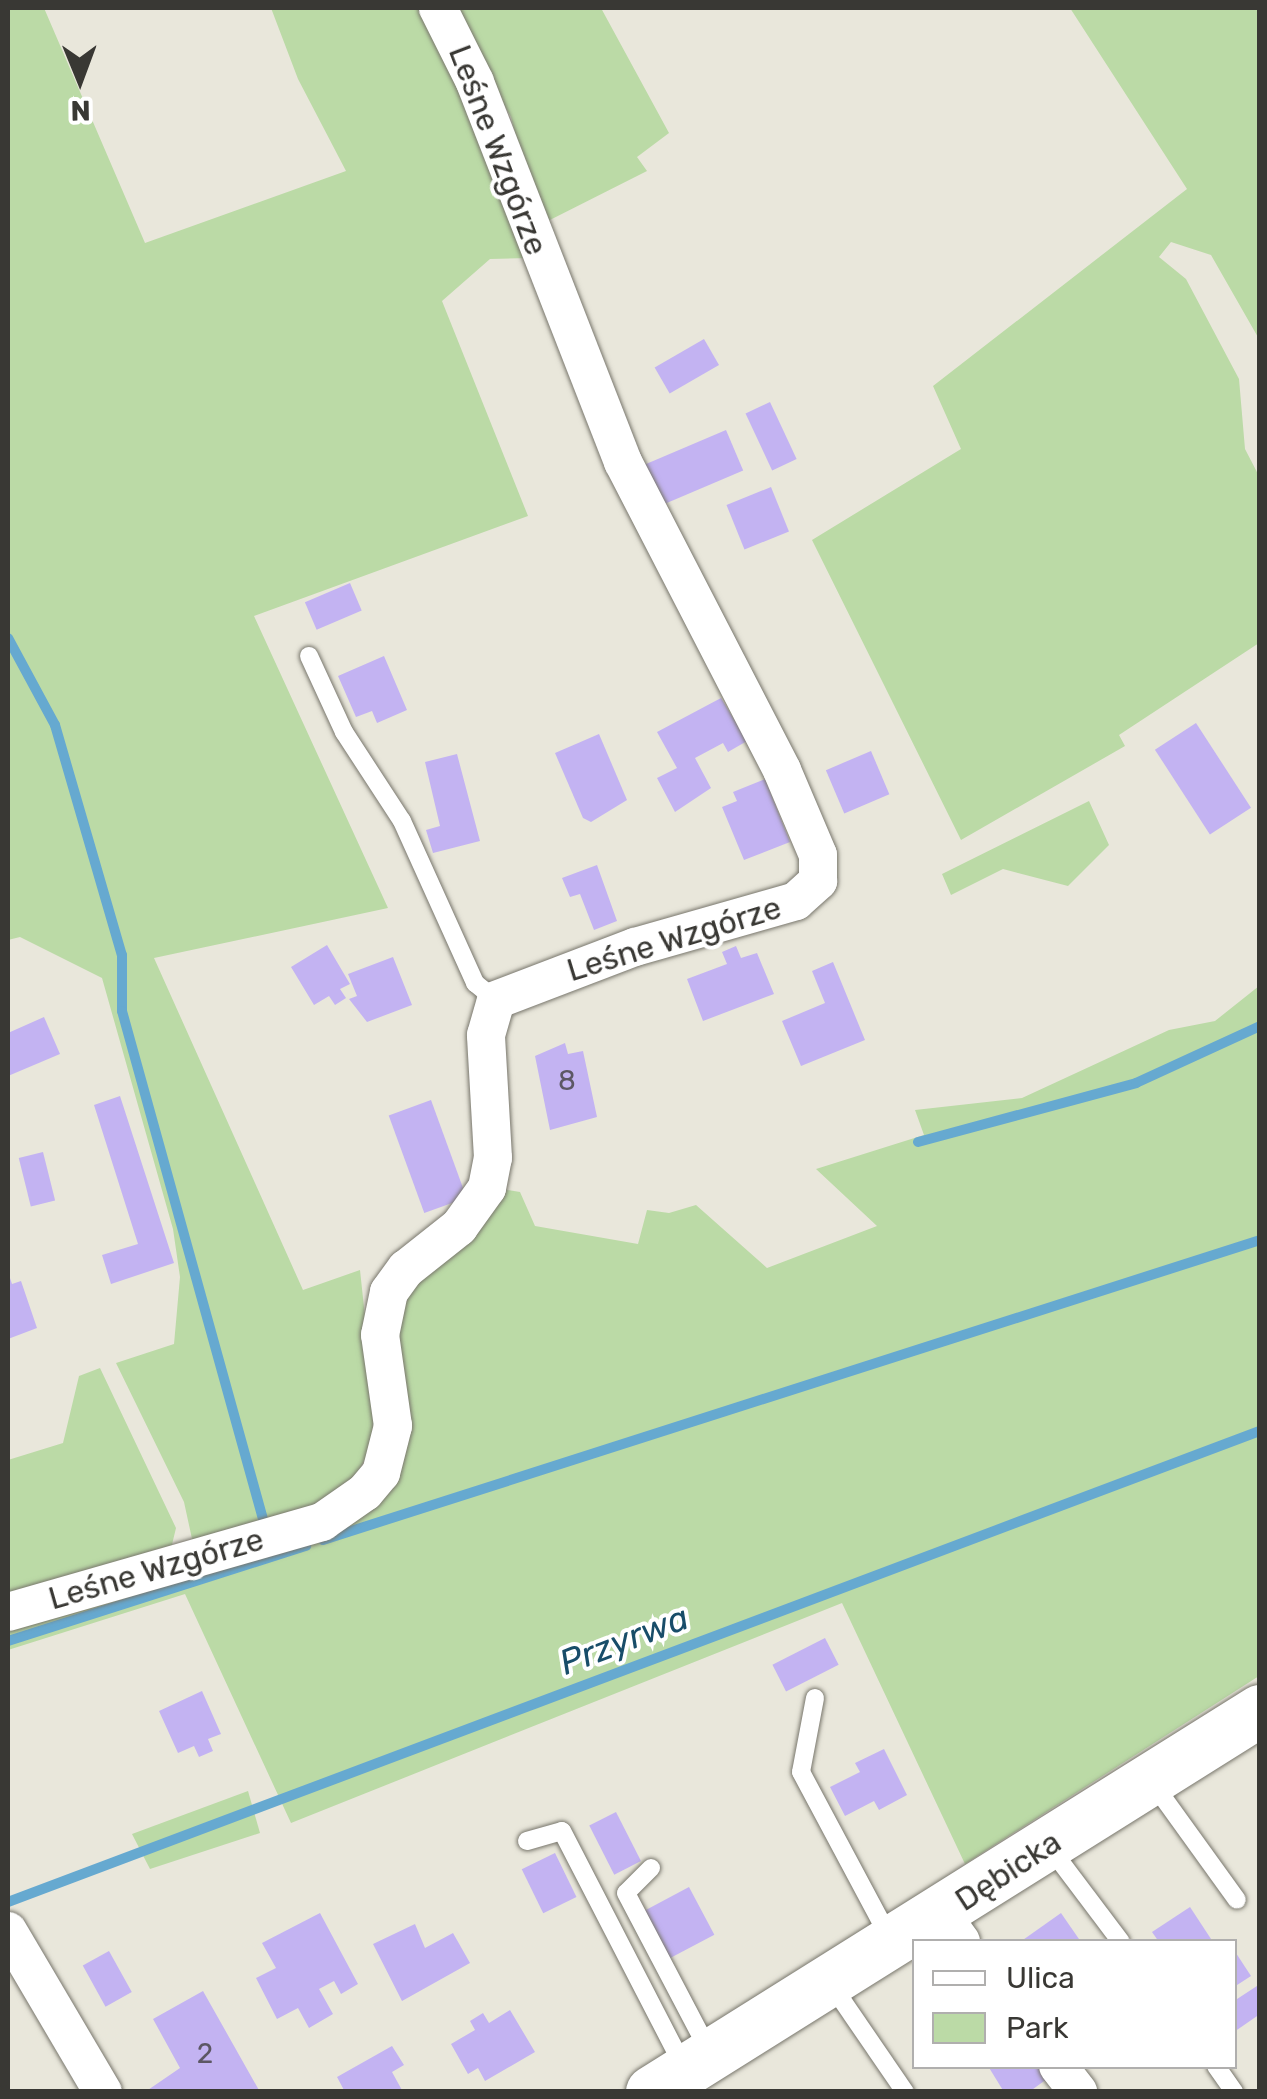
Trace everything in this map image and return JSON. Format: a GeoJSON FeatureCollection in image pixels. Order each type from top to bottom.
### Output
{"type":"FeatureCollection","features":[{"type":"Feature","properties":{"kind":"street","name":"Leśne Wzgórze"},"geometry":{"type":"LineString","coordinates":[[8,1612],[322,1522],[381,1473],[393,1426],[380,1335],[383,1308],[392,1285],[459,1227],[487,1188],[493,1158],[486,1035],[496,1000],[635,947],[796,901],[818,882],[821,870],[782,770],[623,462],[476,82],[438,8]]}},
{"type":"Feature","properties":{"kind":"street","name":"Dębicka"},"geometry":{"type":"LineString","coordinates":[[684,2074],[892,1944],[951,1928],[1048,1845],[1260,1711]]}},
{"type":"Feature","properties":{"kind":"street"},"geometry":{"type":"LineString","coordinates":[[8,1931],[103,2092]]}},
{"type":"Feature","properties":{"kind":"street"},"geometry":{"type":"LineString","coordinates":[[1060,2069],[1078,2092]]}},
{"type":"Feature","properties":{"kind":"lane"},"geometry":{"type":"LineString","coordinates":[[309,656],[344,732],[402,821],[475,982],[496,1000]]}},
{"type":"Feature","properties":{"kind":"lane"},"geometry":{"type":"LineString","coordinates":[[815,1698],[802,1772],[892,1944]]}},
{"type":"Feature","properties":{"kind":"lane"},"geometry":{"type":"LineString","coordinates":[[1152,1781],[1237,1900]]}},
{"type":"Feature","properties":{"kind":"lane"},"geometry":{"type":"LineString","coordinates":[[526,1841],[562,1831],[684,2074]]}},
{"type":"Feature","properties":{"kind":"lane"},"geometry":{"type":"LineString","coordinates":[[1048,1845],[1119,1939]]}},
{"type":"Feature","properties":{"kind":"lane"},"geometry":{"type":"LineString","coordinates":[[651,1868],[626,1893],[684,2074]]}},
{"type":"Feature","properties":{"kind":"lane"},"geometry":{"type":"LineString","coordinates":[[830,1984],[905,2092]]}},
{"type":"Feature","properties":{"kind":"lane"},"geometry":{"type":"LineString","coordinates":[[1218,2069],[1234,2092]]}},
{"type":"Feature","properties":{"kind":"green space"},"geometry":{"type":"Polygon","coordinates":[[[8,8],[44,8],[145,243],[346,171],[298,79],[271,8],[422,8],[489,141],[528,258],[490,259],[442,301],[528,516],[254,616],[388,908],[154,958],[303,1290],[360,1270],[372,1382],[375,1441],[351,1485],[274,1529],[194,1548],[184,1502],[116,1363],[174,1344],[180,1277],[173,1229],[102,978],[20,937],[8,940],[8,8]]]}},
{"type":"Feature","properties":{"kind":"green space"},"geometry":{"type":"Polygon","coordinates":[[[448,8],[601,8],[669,133],[637,157],[647,171],[538,226],[511,117],[448,8]]]}},
{"type":"Feature","properties":{"kind":"green space"},"geometry":{"type":"Polygon","coordinates":[[[1070,8],[1259,8],[1259,339],[1211,255],[1171,242],[1159,257],[1186,279],[1239,379],[1245,449],[1259,476],[1259,643],[1119,735],[1125,746],[961,840],[812,540],[961,449],[933,386],[1187,189],[1070,8]]]}},
{"type":"Feature","properties":{"kind":"green space"},"geometry":{"type":"Polygon","coordinates":[[[1089,801],[1109,845],[1068,886],[1003,869],[951,895],[942,874],[1089,801]]]}},
{"type":"Feature","properties":{"kind":"green space"},"geometry":{"type":"Polygon","coordinates":[[[1259,986],[1259,1676],[965,1864],[842,1603],[291,1823],[185,1594],[8,1650],[8,1623],[371,1505],[404,1283],[501,1189],[520,1192],[535,1226],[638,1244],[647,1210],[669,1213],[696,1205],[767,1268],[877,1226],[816,1169],[924,1135],[915,1110],[1022,1098],[1169,1030],[1215,1021],[1259,986]]]}},
{"type":"Feature","properties":{"kind":"green space"},"geometry":{"type":"Polygon","coordinates":[[[100,1368],[176,1528],[169,1557],[8,1604],[8,1460],[63,1443],[79,1376],[100,1368]]]}},
{"type":"Feature","properties":{"kind":"green space"},"geometry":{"type":"Polygon","coordinates":[[[248,1791],[260,1833],[150,1869],[132,1834],[248,1791]]]}},
{"type":"Feature","properties":{"kind":"building"},"geometry":{"type":"Polygon","coordinates":[[[704,339],[719,365],[670,393],[655,368],[704,339]]]}},
{"type":"Feature","properties":{"kind":"building"},"geometry":{"type":"Polygon","coordinates":[[[770,402],[797,459],[772,471],[746,413],[770,402]]]}},
{"type":"Feature","properties":{"kind":"building"},"geometry":{"type":"Polygon","coordinates":[[[726,430],[743,471],[660,506],[643,465],[726,430]]]}},
{"type":"Feature","properties":{"kind":"building"},"geometry":{"type":"Polygon","coordinates":[[[771,487],[789,532],[744,549],[726,505],[771,487]]]}},
{"type":"Feature","properties":{"kind":"building"},"geometry":{"type":"Polygon","coordinates":[[[350,583],[362,611],[317,630],[305,602],[350,583]]]}},
{"type":"Feature","properties":{"kind":"building"},"geometry":{"type":"Polygon","coordinates":[[[384,656],[407,710],[377,723],[372,711],[356,717],[338,676],[384,656]]]}},
{"type":"Feature","properties":{"kind":"building"},"geometry":{"type":"Polygon","coordinates":[[[721,698],[747,741],[728,752],[723,743],[695,758],[711,788],[675,812],[657,778],[677,768],[657,732],[721,698]]]}},
{"type":"Feature","properties":{"kind":"building"},"geometry":{"type":"Polygon","coordinates":[[[1196,723],[1251,808],[1210,834],[1155,750],[1196,723]]]}},
{"type":"Feature","properties":{"kind":"building"},"geometry":{"type":"Polygon","coordinates":[[[599,734],[627,800],[591,822],[583,818],[555,753],[599,734]]]}},
{"type":"Feature","properties":{"kind":"building"},"geometry":{"type":"Polygon","coordinates":[[[871,751],[889,794],[844,813],[826,770],[871,751]]]}},
{"type":"Feature","properties":{"kind":"building"},"geometry":{"type":"Polygon","coordinates":[[[457,754],[480,841],[433,853],[426,830],[440,826],[425,762],[457,754]]]}},
{"type":"Feature","properties":{"kind":"building"},"geometry":{"type":"Polygon","coordinates":[[[765,779],[790,842],[744,860],[722,807],[737,801],[733,792],[765,779]]]}},
{"type":"Feature","properties":{"kind":"building"},"geometry":{"type":"Polygon","coordinates":[[[597,865],[617,921],[594,930],[580,894],[570,897],[562,878],[597,865]]]}},
{"type":"Feature","properties":{"kind":"building"},"geometry":{"type":"Polygon","coordinates":[[[327,945],[350,984],[340,989],[346,998],[335,1005],[329,996],[314,1005],[291,967],[327,945]]]}},
{"type":"Feature","properties":{"kind":"building"},"geometry":{"type":"Polygon","coordinates":[[[736,946],[741,958],[757,953],[774,994],[703,1021],[687,979],[727,964],[722,952],[736,946]]]}},
{"type":"Feature","properties":{"kind":"building"},"geometry":{"type":"Polygon","coordinates":[[[393,957],[412,1005],[367,1022],[349,999],[357,996],[348,974],[393,957]]]}},
{"type":"Feature","properties":{"kind":"building"},"geometry":{"type":"Polygon","coordinates":[[[833,962],[865,1040],[801,1066],[782,1021],[825,1003],[812,971],[833,962]]]}},
{"type":"Feature","properties":{"kind":"building"},"geometry":{"type":"Polygon","coordinates":[[[44,1017],[60,1054],[8,1076],[8,1033],[44,1017]]]}},
{"type":"Feature","properties":{"kind":"building"},"geometry":{"type":"Polygon","coordinates":[[[565,1043],[568,1054],[583,1051],[597,1117],[550,1130],[535,1056],[565,1043]]]}},
{"type":"Feature","properties":{"kind":"building"},"geometry":{"type":"Polygon","coordinates":[[[120,1096],[174,1263],[111,1284],[102,1255],[138,1244],[94,1105],[120,1096]]]}},
{"type":"Feature","properties":{"kind":"building"},"geometry":{"type":"Polygon","coordinates":[[[431,1100],[467,1198],[424,1213],[389,1115],[431,1100]]]}},
{"type":"Feature","properties":{"kind":"building"},"geometry":{"type":"Polygon","coordinates":[[[43,1152],[55,1201],[31,1207],[19,1158],[43,1152]]]}},
{"type":"Feature","properties":{"kind":"building"},"geometry":{"type":"Polygon","coordinates":[[[8,1272],[12,1284],[21,1281],[37,1328],[8,1339],[8,1272]]]}},
{"type":"Feature","properties":{"kind":"building"},"geometry":{"type":"Polygon","coordinates":[[[825,1638],[839,1665],[786,1692],[772,1665],[825,1638]]]}},
{"type":"Feature","properties":{"kind":"building"},"geometry":{"type":"Polygon","coordinates":[[[202,1691],[221,1734],[208,1739],[213,1751],[199,1757],[194,1746],[178,1753],[159,1711],[202,1691]]]}},
{"type":"Feature","properties":{"kind":"building"},"geometry":{"type":"Polygon","coordinates":[[[884,1749],[907,1795],[879,1810],[874,1801],[845,1816],[830,1787],[860,1772],[855,1763],[884,1749]]]}},
{"type":"Feature","properties":{"kind":"building"},"geometry":{"type":"Polygon","coordinates":[[[616,1812],[641,1861],[614,1875],[589,1826],[616,1812]]]}},
{"type":"Feature","properties":{"kind":"building"},"geometry":{"type":"Polygon","coordinates":[[[555,1853],[576,1897],[543,1913],[522,1869],[555,1853]]]}},
{"type":"Feature","properties":{"kind":"building"},"geometry":{"type":"Polygon","coordinates":[[[689,1887],[714,1935],[669,1959],[644,1911],[689,1887]]]}},
{"type":"Feature","properties":{"kind":"building"},"geometry":{"type":"Polygon","coordinates":[[[1190,1907],[1211,1939],[1157,1939],[1152,1932],[1190,1907]]]}},
{"type":"Feature","properties":{"kind":"building"},"geometry":{"type":"Polygon","coordinates":[[[320,1913],[358,1984],[341,1994],[334,1981],[319,1989],[333,2014],[309,2028],[298,2008],[277,2019],[256,1978],[276,1968],[262,1943],[320,1913]]]}},
{"type":"Feature","properties":{"kind":"building"},"geometry":{"type":"Polygon","coordinates":[[[1061,1913],[1079,1939],[1024,1939],[1061,1913]]]}},
{"type":"Feature","properties":{"kind":"building"},"geometry":{"type":"Polygon","coordinates":[[[415,1924],[425,1948],[453,1933],[470,1963],[402,2001],[373,1944],[415,1924]]]}},
{"type":"Feature","properties":{"kind":"building"},"geometry":{"type":"Polygon","coordinates":[[[109,1951],[132,1992],[106,2007],[83,1966],[109,1951]]]}},
{"type":"Feature","properties":{"kind":"building"},"geometry":{"type":"Polygon","coordinates":[[[1237,1955],[1251,1976],[1237,1985],[1237,1955]]]}},
{"type":"Feature","properties":{"kind":"building"},"geometry":{"type":"Polygon","coordinates":[[[1260,1984],[1260,2014],[1237,2030],[1237,1999],[1260,1984]]]}},
{"type":"Feature","properties":{"kind":"building"},"geometry":{"type":"Polygon","coordinates":[[[203,1991],[260,2092],[145,2092],[180,2068],[153,2019],[203,1991]]]}},
{"type":"Feature","properties":{"kind":"building"},"geometry":{"type":"Polygon","coordinates":[[[510,2010],[535,2052],[485,2081],[478,2068],[468,2074],[451,2044],[475,2030],[470,2021],[483,2013],[489,2023],[510,2010]]]}},
{"type":"Feature","properties":{"kind":"building"},"geometry":{"type":"Polygon","coordinates":[[[392,2046],[404,2065],[392,2072],[403,2092],[345,2092],[337,2077],[392,2046]]]}},
{"type":"Feature","properties":{"kind":"building"},"geometry":{"type":"Polygon","coordinates":[[[990,2069],[1045,2069],[1051,2076],[1029,2092],[1004,2092],[990,2069]]]}},
{"type":"Feature","properties":{"kind":"waterway"},"geometry":{"type":"LineString","coordinates":[[8,638],[55,725],[122,955],[122,1011],[266,1530]]}},
{"type":"Feature","properties":{"kind":"waterway"},"geometry":{"type":"LineString","coordinates":[[918,1142],[1136,1083],[1260,1026]]}},
{"type":"Feature","properties":{"kind":"waterway"},"geometry":{"type":"LineString","coordinates":[[323,1540],[1260,1240]]}},
{"type":"Feature","properties":{"kind":"waterway","name":"Przyrwa"},"geometry":{"type":"LineString","coordinates":[[8,1902],[1260,1431]]}},
{"type":"Feature","properties":{"kind":"waterway"},"geometry":{"type":"LineString","coordinates":[[8,1641],[306,1546]]}}]}
